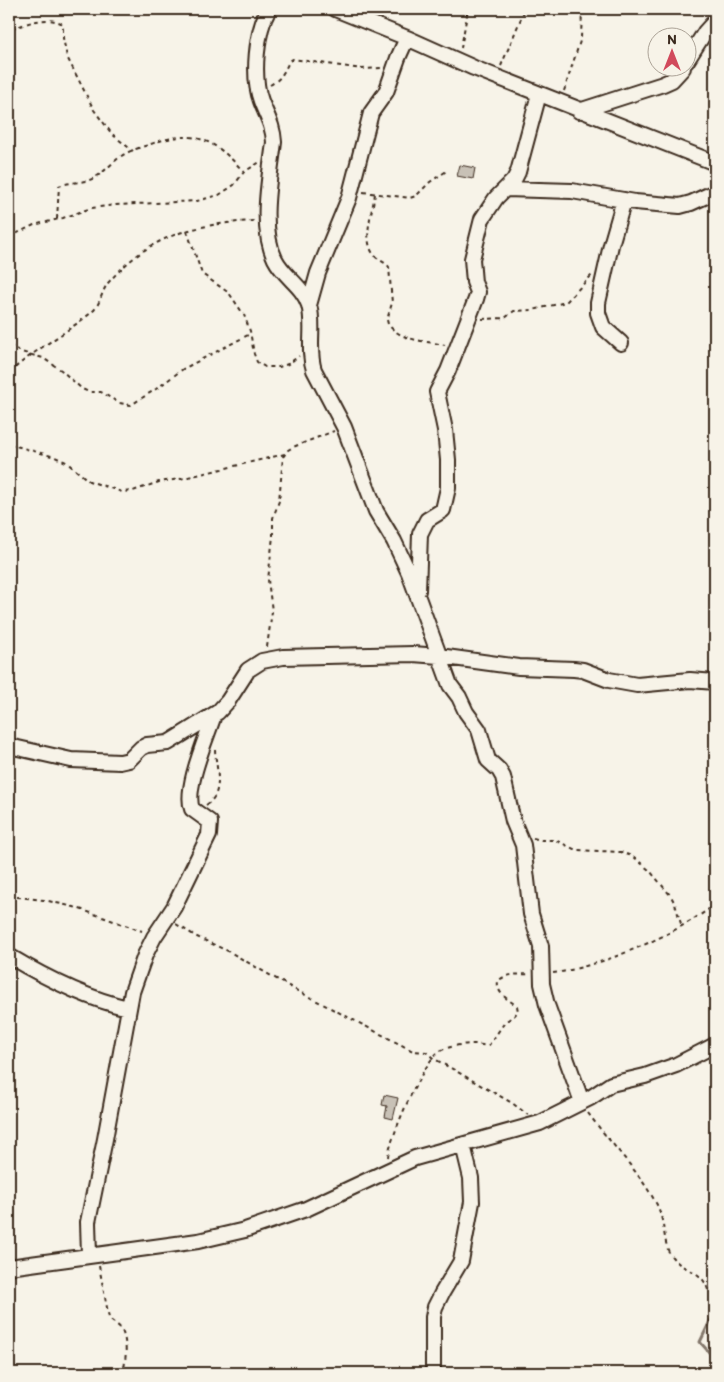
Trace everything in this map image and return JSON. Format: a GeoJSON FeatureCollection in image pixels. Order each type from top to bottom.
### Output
{"type":"FeatureCollection","features":[{"type":"Feature","properties":{"kind":"street"},"geometry":{"type":"LineString","coordinates":[[269,9],[262,28],[256,72],[261,101],[274,133],[267,221],[275,258],[286,275],[300,289],[309,305],[311,360],[314,370],[344,427],[366,489],[376,511],[394,541],[417,595],[450,685],[479,730],[488,760],[499,770],[503,777],[513,821],[523,845],[531,914],[541,946],[542,984],[547,1005],[582,1102]]}},
{"type":"Feature","properties":{"kind":"street"},"geometry":{"type":"LineString","coordinates":[[335,9],[579,111],[715,163]]}},
{"type":"Feature","properties":{"kind":"street"},"geometry":{"type":"LineString","coordinates":[[696,46],[715,21]]}},
{"type":"Feature","properties":{"kind":"street"},"geometry":{"type":"LineString","coordinates":[[309,305],[318,273],[353,186],[371,113],[386,92],[407,38]]}},
{"type":"Feature","properties":{"kind":"street"},"geometry":{"type":"LineString","coordinates":[[579,111],[663,84],[674,78]]}},
{"type":"Feature","properties":{"kind":"street"},"geometry":{"type":"LineString","coordinates":[[417,595],[420,534],[427,520],[443,510],[448,494],[448,450],[437,392],[478,292],[472,273],[472,251],[482,219],[496,198],[506,189],[518,172],[538,94]]}},
{"type":"Feature","properties":{"kind":"street"},"geometry":{"type":"LineString","coordinates":[[506,189],[572,191],[624,200],[680,206],[692,203],[715,192]]}},
{"type":"Feature","properties":{"kind":"street"},"geometry":{"type":"LineString","coordinates":[[621,343],[603,327],[598,313],[599,293],[624,200]]}},
{"type":"Feature","properties":{"kind":"street"},"geometry":{"type":"LineString","coordinates":[[9,746],[71,760],[125,762],[130,760],[141,748],[147,745],[168,743],[214,715],[228,701],[248,670],[262,661],[292,657],[413,654],[519,667],[583,670],[609,680],[637,685],[690,680],[715,682]]}},
{"type":"Feature","properties":{"kind":"street"},"geometry":{"type":"LineString","coordinates":[[93,1255],[88,1222],[107,1129],[128,1008],[136,978],[154,937],[167,919],[201,855],[209,835],[210,822],[192,809],[190,801],[192,783],[214,715]]}},
{"type":"Feature","properties":{"kind":"street"},"geometry":{"type":"LineString","coordinates":[[9,956],[49,978],[128,1008]]}},
{"type":"Feature","properties":{"kind":"street"},"geometry":{"type":"LineString","coordinates":[[9,1268],[198,1241],[245,1230],[306,1209],[415,1158],[540,1123],[582,1102],[611,1084],[644,1076],[676,1065],[715,1045]]}},
{"type":"Feature","properties":{"kind":"street"},"geometry":{"type":"LineString","coordinates":[[433,1373],[432,1331],[435,1307],[461,1260],[472,1202],[471,1178],[463,1145]]}},
{"type":"Feature","properties":{"kind":"path"},"geometry":{"type":"LineString","coordinates":[[457,60],[466,30],[468,9]]}},
{"type":"Feature","properties":{"kind":"path"},"geometry":{"type":"LineString","coordinates":[[497,77],[525,9]]}},
{"type":"Feature","properties":{"kind":"path"},"geometry":{"type":"LineString","coordinates":[[560,103],[581,38],[582,9]]}},
{"type":"Feature","properties":{"kind":"path"},"geometry":{"type":"LineString","coordinates":[[9,18],[12,29]]}},
{"type":"Feature","properties":{"kind":"path"},"geometry":{"type":"LineString","coordinates":[[9,33],[12,29],[42,20],[52,20],[61,23],[63,25],[63,38],[67,57],[94,110],[112,134],[133,151]]}},
{"type":"Feature","properties":{"kind":"path"},"geometry":{"type":"LineString","coordinates":[[258,90],[278,80],[289,61],[293,59],[376,70],[398,58]]}},
{"type":"Feature","properties":{"kind":"path"},"geometry":{"type":"LineString","coordinates":[[57,219],[59,186],[83,182],[96,177],[121,156],[170,138],[195,137],[215,145],[244,172]]}},
{"type":"Feature","properties":{"kind":"path"},"geometry":{"type":"LineString","coordinates":[[9,237],[34,225],[72,216],[84,210],[116,205],[197,202],[228,191],[244,172],[273,157]]}},
{"type":"Feature","properties":{"kind":"path"},"geometry":{"type":"LineString","coordinates":[[353,186],[359,191],[375,194],[403,197],[416,196],[430,182],[448,170]]}},
{"type":"Feature","properties":{"kind":"path"},"geometry":{"type":"LineString","coordinates":[[375,194],[368,238],[373,254],[390,267],[392,303],[387,320],[389,327],[409,338],[457,347]]}},
{"type":"Feature","properties":{"kind":"path"},"geometry":{"type":"LineString","coordinates":[[9,373],[30,355],[91,313],[100,302],[107,285],[132,259],[149,246],[187,231],[223,224],[267,221]]}},
{"type":"Feature","properties":{"kind":"path"},"geometry":{"type":"LineString","coordinates":[[187,231],[202,274],[229,293],[244,315],[257,362],[264,367],[278,367],[288,364],[311,347]]}},
{"type":"Feature","properties":{"kind":"path"},"geometry":{"type":"LineString","coordinates":[[464,327],[479,319],[505,318],[514,311],[533,310],[566,302],[606,263]]}},
{"type":"Feature","properties":{"kind":"path"},"geometry":{"type":"LineString","coordinates":[[9,345],[21,352],[42,358],[82,389],[89,392],[101,392],[119,403],[131,405],[156,390],[183,369],[250,334]]}},
{"type":"Feature","properties":{"kind":"path"},"geometry":{"type":"LineString","coordinates":[[9,444],[55,457],[66,462],[89,481],[116,492],[122,492],[284,454],[293,447],[344,427]]}},
{"type":"Feature","properties":{"kind":"path"},"geometry":{"type":"LineString","coordinates":[[262,661],[270,625],[271,595],[269,573],[273,518],[278,500],[284,454]]}},
{"type":"Feature","properties":{"kind":"path"},"geometry":{"type":"LineString","coordinates":[[195,811],[209,803],[216,794],[218,778],[214,743]]}},
{"type":"Feature","properties":{"kind":"path"},"geometry":{"type":"LineString","coordinates":[[518,834],[541,840],[555,840],[576,850],[621,852],[634,857],[671,896],[682,927]]}},
{"type":"Feature","properties":{"kind":"path"},"geometry":{"type":"LineString","coordinates":[[9,896],[44,900],[74,907],[106,917],[154,937]]}},
{"type":"Feature","properties":{"kind":"path"},"geometry":{"type":"LineString","coordinates":[[386,1172],[390,1144],[418,1080],[433,1058],[440,1051],[456,1046],[472,1044],[489,1045],[505,1022],[518,1011],[517,1006],[502,995],[498,989],[498,982],[503,977],[560,972],[599,962],[645,946],[682,927],[715,905]]}},
{"type":"Feature","properties":{"kind":"path"},"geometry":{"type":"LineString","coordinates":[[167,919],[197,937],[230,952],[294,989],[413,1051],[426,1052],[433,1058],[512,1103],[540,1123]]}},
{"type":"Feature","properties":{"kind":"path"},"geometry":{"type":"LineString","coordinates":[[582,1102],[657,1204],[664,1222],[669,1252],[678,1262],[703,1278],[708,1290]]}},
{"type":"Feature","properties":{"kind":"path"},"geometry":{"type":"LineString","coordinates":[[93,1255],[108,1315],[111,1321],[120,1328],[124,1337],[123,1373]]}},
{"type":"Feature","properties":{"kind":"building"},"geometry":{"type":"Polygon","coordinates":[[[460,165],[475,168],[473,179],[457,176],[460,165]]]}},
{"type":"Feature","properties":{"kind":"building"},"geometry":{"type":"Polygon","coordinates":[[[384,1095],[398,1098],[393,1119],[385,1117],[387,1106],[382,1105],[384,1095]]]}},
{"type":"Feature","properties":{"kind":"waterway"},"geometry":{"type":"LineString","coordinates":[[715,1311],[700,1342],[715,1359]]}}]}
